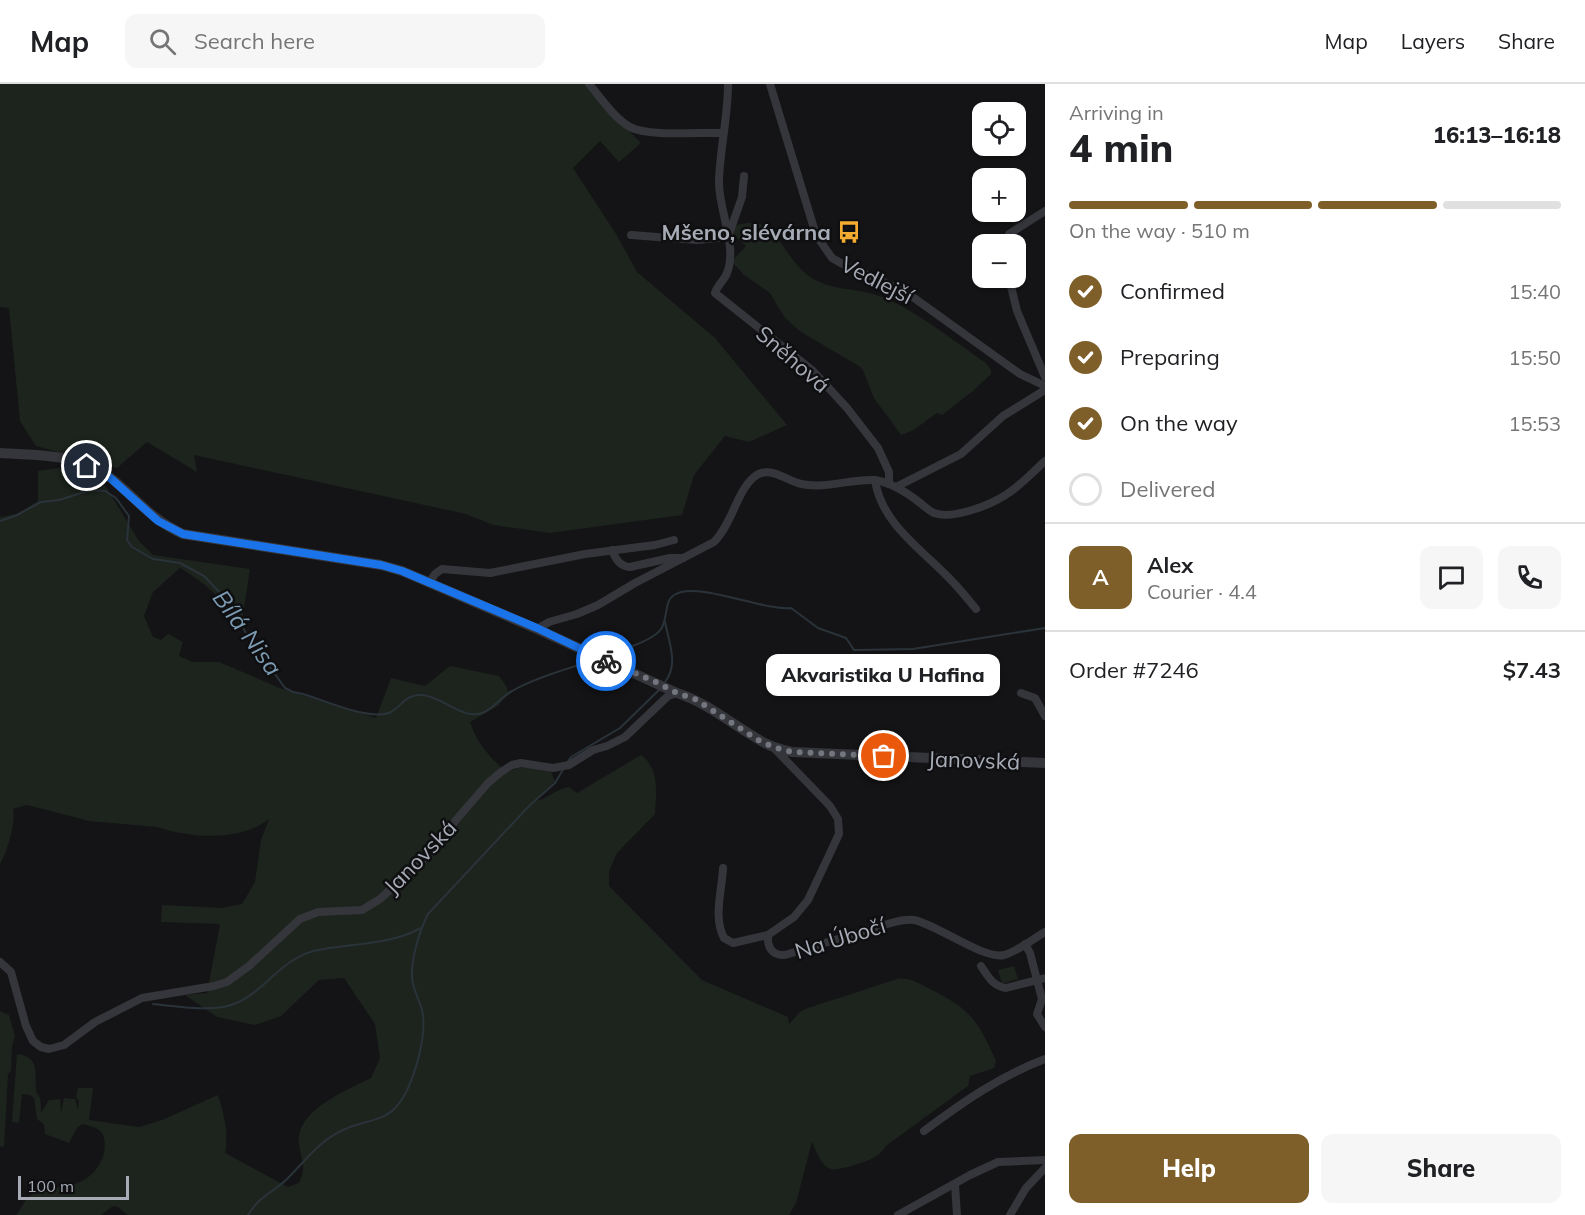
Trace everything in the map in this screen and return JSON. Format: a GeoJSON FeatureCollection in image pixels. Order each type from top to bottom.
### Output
{"type":"FeatureCollection","features":[{"type":"Feature","properties":{"kind":"street"},"geometry":{"type":"LineString","coordinates":[[588,84],[607,106],[631,128],[639,131],[723,133]]}},
{"type":"Feature","properties":{"kind":"street","name":"Sněhová"},"geometry":{"type":"LineString","coordinates":[[728,84],[728,104],[720,151],[718,188],[728,237],[729,258],[727,273],[715,293],[813,371],[847,408],[878,448],[892,485]]}},
{"type":"Feature","properties":{"kind":"street","name":"Vedlejší"},"geometry":{"type":"LineString","coordinates":[[770,84],[816,235],[832,258],[910,295],[1020,374],[1045,386]]}},
{"type":"Feature","properties":{"kind":"street","name":"Sněhová"},"geometry":{"type":"LineString","coordinates":[[728,237],[742,197],[744,176]]}},
{"type":"Feature","properties":{"kind":"street"},"geometry":{"type":"LineString","coordinates":[[1009,234],[1045,211]]}},
{"type":"Feature","properties":{"kind":"street"},"geometry":{"type":"LineString","coordinates":[[631,235],[697,240],[728,237]]}},
{"type":"Feature","properties":{"kind":"street"},"geometry":{"type":"LineString","coordinates":[[1011,288],[1017,312],[1045,377]]}},
{"type":"Feature","properties":{"kind":"street"},"geometry":{"type":"LineString","coordinates":[[892,485],[961,454],[1003,416],[1045,390]]}},
{"type":"Feature","properties":{"kind":"street","name":"Janovská"},"geometry":{"type":"LineString","coordinates":[[0,453],[72,460],[100,471],[158,521],[183,534],[381,565],[402,571],[537,628],[704,703],[758,740],[773,747],[792,752],[1045,763]]}},
{"type":"Feature","properties":{"kind":"street"},"geometry":{"type":"LineString","coordinates":[[537,628],[598,605],[714,542],[723,533],[746,487],[756,476],[766,472],[777,473],[800,484],[817,486],[875,480],[905,491],[933,513],[950,515],[970,511],[1007,495],[1045,461]]}},
{"type":"Feature","properties":{"kind":"street"},"geometry":{"type":"LineString","coordinates":[[875,480],[883,507],[891,520],[976,609]]}},
{"type":"Feature","properties":{"kind":"street"},"geometry":{"type":"LineString","coordinates":[[429,583],[441,569],[490,573],[585,554],[655,545],[674,540]]}},
{"type":"Feature","properties":{"kind":"street"},"geometry":{"type":"LineString","coordinates":[[612,550],[616,560],[623,566],[630,567],[670,558],[685,558]]}},
{"type":"Feature","properties":{"kind":"street","name":"Janovská"},"geometry":{"type":"LineString","coordinates":[[0,962],[11,972],[26,1026],[33,1041],[41,1047],[50,1049],[63,1045],[95,1022],[142,998],[220,984],[236,976],[307,915],[318,912],[362,910],[380,899],[430,854],[488,783],[512,765],[527,763],[553,768],[569,765],[593,750],[618,741],[638,727],[674,691]]}},
{"type":"Feature","properties":{"kind":"street"},"geometry":{"type":"LineString","coordinates":[[1021,693],[1035,698],[1045,716]]}},
{"type":"Feature","properties":{"kind":"street","name":"Na Úbočí"},"geometry":{"type":"LineString","coordinates":[[773,747],[830,806],[840,826],[839,834],[808,900],[794,917],[768,935],[768,945],[771,951],[780,956],[902,920],[915,920],[981,950],[999,955],[1007,954],[1045,932]]}},
{"type":"Feature","properties":{"kind":"street"},"geometry":{"type":"LineString","coordinates":[[723,868],[719,910],[721,932],[724,938],[733,943],[768,935]]}},
{"type":"Feature","properties":{"kind":"street"},"geometry":{"type":"LineString","coordinates":[[1025,944],[1041,979],[1043,1001],[1037,1014],[1045,1027]]}},
{"type":"Feature","properties":{"kind":"street"},"geometry":{"type":"LineString","coordinates":[[981,966],[993,984],[1000,987],[1006,988],[1041,979]]}},
{"type":"Feature","properties":{"kind":"street"},"geometry":{"type":"LineString","coordinates":[[924,1131],[968,1098],[1015,1070],[1045,1059]]}},
{"type":"Feature","properties":{"kind":"street"},"geometry":{"type":"LineString","coordinates":[[899,1214],[998,1162],[1045,1160]]}},
{"type":"Feature","properties":{"kind":"street"},"geometry":{"type":"LineString","coordinates":[[1010,1215],[1026,1188],[1045,1168]]}},
{"type":"Feature","properties":{"kind":"street"},"geometry":{"type":"LineString","coordinates":[[954,1185],[957,1215]]}},
{"type":"Feature","properties":{"kind":"shaded area"},"geometry":{"type":"Polygon","coordinates":[[[0,84],[584,84],[641,143],[619,162],[600,141],[573,168],[616,234],[637,272],[715,338],[787,425],[749,442],[725,436],[694,475],[682,515],[550,533],[493,525],[466,514],[194,455],[197,472],[147,442],[117,468],[36,446],[20,421],[9,308],[0,307],[0,84]]]}},
{"type":"Feature","properties":{"kind":"shaded area"},"geometry":{"type":"Polygon","coordinates":[[[754,222],[770,231],[802,270],[816,281],[876,295],[904,307],[986,363],[991,374],[942,415],[937,413],[912,431],[901,435],[874,398],[863,370],[801,332],[785,318],[770,293],[744,275],[733,263],[733,260],[746,246],[732,230],[736,225],[754,222]]]}},
{"type":"Feature","properties":{"kind":"shaded area"},"geometry":{"type":"Polygon","coordinates":[[[59,468],[102,480],[139,541],[153,555],[250,569],[241,628],[230,610],[215,594],[180,568],[153,592],[144,616],[153,637],[161,640],[168,634],[183,642],[179,656],[192,662],[219,662],[282,689],[376,718],[391,678],[425,686],[450,666],[499,676],[507,687],[508,694],[498,706],[470,722],[485,750],[507,773],[523,767],[551,772],[555,781],[535,801],[569,787],[577,793],[641,755],[647,761],[654,774],[655,814],[617,853],[609,871],[609,886],[702,980],[788,1017],[789,1024],[800,1012],[808,1008],[897,979],[909,980],[954,1002],[971,1017],[996,1061],[994,1068],[970,1076],[968,1086],[869,1160],[831,1169],[822,1162],[812,1142],[796,1203],[789,1215],[128,1215],[113,1206],[101,1215],[16,1215],[33,1194],[75,1184],[86,1179],[101,1162],[105,1145],[101,1132],[82,1124],[77,1128],[69,1143],[45,1134],[44,1124],[37,1119],[34,1098],[30,1095],[22,1094],[19,1123],[12,1122],[17,1054],[24,1055],[32,1061],[41,1113],[49,1100],[60,1099],[61,1113],[64,1098],[75,1099],[78,1110],[79,1101],[76,1097],[78,1088],[93,1088],[89,1120],[139,1127],[162,1120],[218,1095],[226,1131],[225,1153],[288,1187],[299,1183],[302,1176],[303,1165],[299,1136],[308,1117],[317,1108],[339,1094],[371,1078],[380,1058],[375,1024],[344,978],[319,980],[281,1016],[255,1025],[217,1017],[185,995],[207,993],[220,924],[161,922],[162,905],[222,908],[242,904],[255,882],[261,840],[269,819],[244,832],[215,836],[184,834],[157,827],[89,821],[27,805],[13,809],[10,837],[0,864],[0,517],[17,514],[38,501],[38,471],[59,468]]]}},
{"type":"Feature","properties":{"kind":"shaded area"},"geometry":{"type":"Polygon","coordinates":[[[1014,966],[1018,979],[1002,984],[998,970],[1014,966]]]}},
{"type":"Feature","properties":{"kind":"shaded area"},"geometry":{"type":"Polygon","coordinates":[[[0,1011],[9,1015],[15,1036],[12,1046],[11,1071],[8,1074],[4,1146],[0,1147],[0,1011]]]}},
{"type":"Feature","properties":{"kind":"waterway","name":"Bílá Nisa"},"geometry":{"type":"LineString","coordinates":[[0,521],[41,502],[59,500],[91,490],[105,491],[116,498],[129,516],[127,540],[132,547],[153,559],[180,563],[204,576],[229,602],[247,635],[285,688],[360,712],[372,714],[391,712],[408,698],[422,695],[430,696],[460,711],[482,713],[521,686],[593,660]]}},
{"type":"Feature","properties":{"kind":"waterway","name":"Bílá Nisa"},"geometry":{"type":"LineString","coordinates":[[604,656],[643,642],[657,634],[663,625],[669,601],[674,595],[684,591],[713,593],[779,608],[791,608],[818,628],[846,638],[854,650],[913,649],[1045,628]]}},
{"type":"Feature","properties":{"kind":"waterway"},"geometry":{"type":"LineString","coordinates":[[665,622],[672,661],[665,682]]}},
{"type":"Feature","properties":{"kind":"waterway"},"geometry":{"type":"LineString","coordinates":[[567,763],[571,757],[620,728],[660,689]]}},
{"type":"Feature","properties":{"kind":"waterway"},"geometry":{"type":"LineString","coordinates":[[248,1215],[262,1198],[282,1183],[313,1151],[334,1134],[385,1115],[392,1111],[403,1098],[417,1063],[422,1037],[423,1015],[413,986],[412,969],[417,944],[428,914],[529,806],[555,783],[564,768]]}},
{"type":"Feature","properties":{"kind":"waterway"},"geometry":{"type":"LineString","coordinates":[[153,1004],[202,1008],[231,1005],[253,993],[291,961],[302,955],[328,948],[395,938],[421,928]]}},
{"type":"Feature","properties":{"kind":"way so far"},"geometry":{"type":"LineString","coordinates":[[606,661],[695,699],[758,740],[773,747],[792,752],[884,756]]}},
{"type":"Feature","properties":{"kind":"place","name":"Mšeno, slévárna"},"geometry":{"type":"Point","coordinates":[849,232]}},
{"type":"Feature","properties":{"kind":"place","name":"Akvaristika U Hafina"},"geometry":{"type":"Point","coordinates":[884,756]}},
{"type":"Feature","properties":{"kind":"route"},"geometry":{"type":"LineString","coordinates":[[87,466],[107,475],[163,525],[183,534],[381,565],[402,571],[537,628],[606,661]]}}]}
